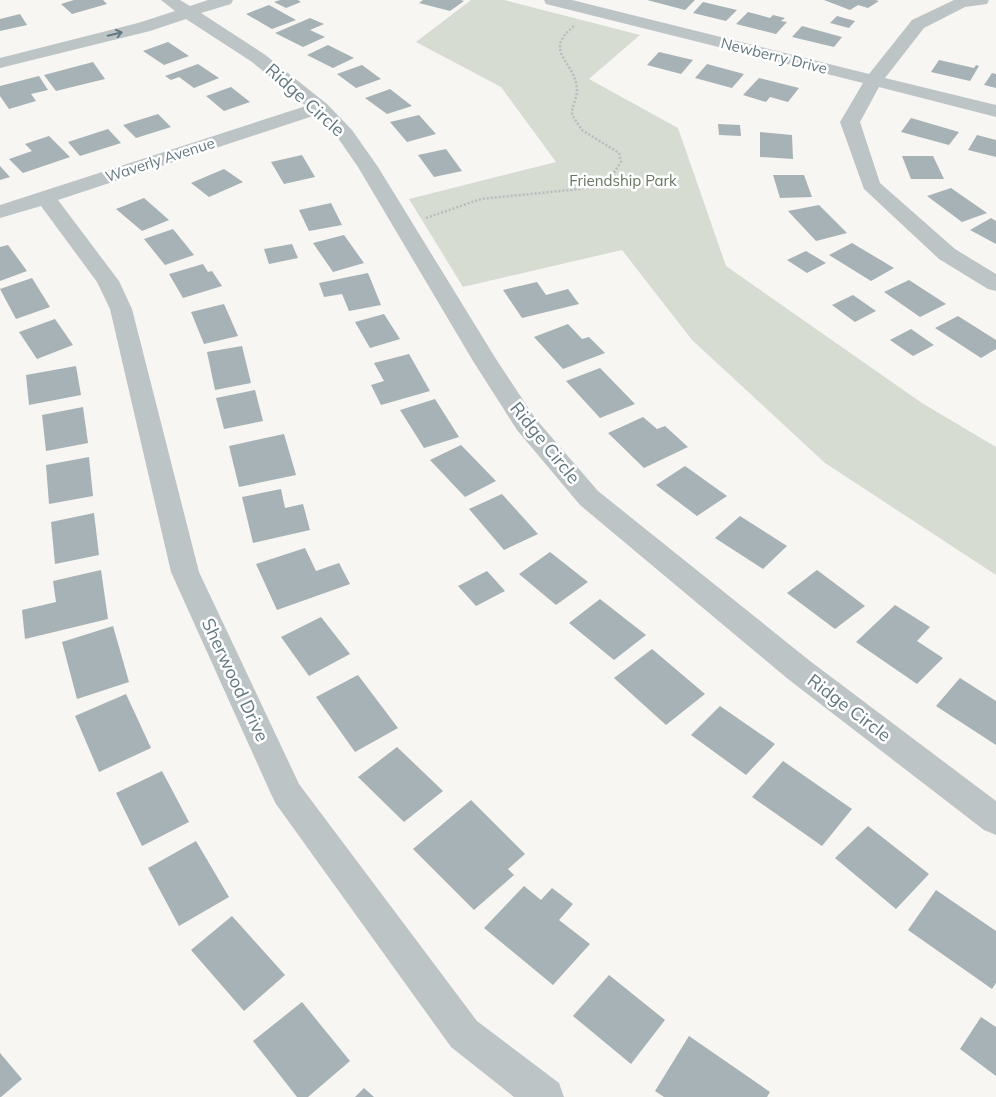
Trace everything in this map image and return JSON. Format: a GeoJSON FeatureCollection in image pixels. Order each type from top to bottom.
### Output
{"type":"FeatureCollection","features":[{"type":"Feature","properties":{"kind":"street"},"geometry":{"type":"LineString","coordinates":[[0,51],[181,4],[225,0]]}},
{"type":"Feature","properties":{"kind":"street","name":"Newberry Drive"},"geometry":{"type":"LineString","coordinates":[[552,0],[996,111]]}},
{"type":"Feature","properties":{"kind":"street"},"geometry":{"type":"LineString","coordinates":[[981,0],[961,3],[918,24],[873,81],[850,122],[871,185],[947,254],[996,284]]}},
{"type":"Feature","properties":{"kind":"street"},"geometry":{"type":"LineString","coordinates":[[0,62],[112,35],[181,4]]}},
{"type":"Feature","properties":{"kind":"street","name":"Ridge Circle"},"geometry":{"type":"LineString","coordinates":[[181,4],[258,58],[320,108],[345,134],[368,167],[485,361],[526,424],[590,498],[799,670],[996,820]]}},
{"type":"Feature","properties":{"kind":"street","name":"Waverly Avenue"},"geometry":{"type":"LineString","coordinates":[[0,212],[320,108]]}},
{"type":"Feature","properties":{"kind":"street","name":"Sherwood Drive"},"geometry":{"type":"LineString","coordinates":[[45,198],[108,282],[122,309],[185,572],[287,794],[464,1034],[545,1097]]}},
{"type":"Feature","properties":{"kind":"path"},"geometry":{"type":"LineString","coordinates":[[404,225],[482,200],[580,189],[602,182],[613,174],[621,162],[619,153],[581,128],[573,118],[571,109],[577,92],[574,77],[560,47],[561,37],[590,10]]}},
{"type":"Feature","properties":{"kind":"green space","name":"Friendship Park"},"geometry":{"type":"Polygon","coordinates":[[[471,0],[504,0],[640,35],[589,79],[678,128],[726,266],[922,403],[996,447],[996,575],[825,463],[692,340],[622,250],[463,287],[409,199],[556,162],[501,87],[416,42],[471,0]]]}},
{"type":"Feature","properties":{"kind":"building"},"geometry":{"type":"Polygon","coordinates":[[[74,0],[103,0],[107,4],[72,14],[61,4],[74,0]]]}},
{"type":"Feature","properties":{"kind":"building"},"geometry":{"type":"Polygon","coordinates":[[[298,0],[301,2],[286,8],[274,2],[298,0]]]}},
{"type":"Feature","properties":{"kind":"building"},"geometry":{"type":"Polygon","coordinates":[[[423,0],[464,1],[450,11],[419,3],[423,0]]]}},
{"type":"Feature","properties":{"kind":"building"},"geometry":{"type":"Polygon","coordinates":[[[647,0],[695,0],[685,10],[647,0]]]}},
{"type":"Feature","properties":{"kind":"building"},"geometry":{"type":"Polygon","coordinates":[[[824,0],[879,1],[868,8],[858,5],[850,10],[824,0]]]}},
{"type":"Feature","properties":{"kind":"building"},"geometry":{"type":"Polygon","coordinates":[[[703,2],[737,10],[726,21],[693,13],[703,2]]]}},
{"type":"Feature","properties":{"kind":"building"},"geometry":{"type":"Polygon","coordinates":[[[269,5],[296,20],[272,29],[246,14],[269,5]]]}},
{"type":"Feature","properties":{"kind":"building"},"geometry":{"type":"Polygon","coordinates":[[[748,12],[770,18],[773,15],[785,18],[781,21],[787,22],[776,34],[736,24],[748,12]]]}},
{"type":"Feature","properties":{"kind":"building"},"geometry":{"type":"Polygon","coordinates":[[[20,14],[27,25],[0,31],[0,19],[20,14]]]}},
{"type":"Feature","properties":{"kind":"building"},"geometry":{"type":"Polygon","coordinates":[[[837,16],[855,21],[849,28],[830,23],[837,16]]]}},
{"type":"Feature","properties":{"kind":"building"},"geometry":{"type":"Polygon","coordinates":[[[310,18],[324,24],[310,30],[325,37],[303,47],[275,33],[310,18]]]}},
{"type":"Feature","properties":{"kind":"building"},"geometry":{"type":"Polygon","coordinates":[[[802,26],[842,37],[834,47],[792,37],[802,26]]]}},
{"type":"Feature","properties":{"kind":"building"},"geometry":{"type":"Polygon","coordinates":[[[168,42],[189,56],[164,65],[143,51],[168,42]]]}},
{"type":"Feature","properties":{"kind":"building"},"geometry":{"type":"Polygon","coordinates":[[[328,45],[354,58],[333,68],[307,55],[328,45]]]}},
{"type":"Feature","properties":{"kind":"building"},"geometry":{"type":"Polygon","coordinates":[[[659,52],[693,60],[681,74],[647,65],[659,52]]]}},
{"type":"Feature","properties":{"kind":"building"},"geometry":{"type":"Polygon","coordinates":[[[939,60],[974,68],[976,65],[979,66],[970,81],[931,72],[939,60]]]}},
{"type":"Feature","properties":{"kind":"building"},"geometry":{"type":"Polygon","coordinates":[[[93,62],[105,79],[56,91],[44,75],[93,62]]]}},
{"type":"Feature","properties":{"kind":"building"},"geometry":{"type":"Polygon","coordinates":[[[198,64],[219,78],[194,88],[179,77],[171,80],[165,76],[198,64]]]}},
{"type":"Feature","properties":{"kind":"building"},"geometry":{"type":"Polygon","coordinates":[[[707,64],[744,74],[732,88],[695,78],[707,64]]]}},
{"type":"Feature","properties":{"kind":"building"},"geometry":{"type":"Polygon","coordinates":[[[362,65],[381,79],[356,88],[337,74],[362,65]]]}},
{"type":"Feature","properties":{"kind":"building"},"geometry":{"type":"Polygon","coordinates":[[[992,73],[996,74],[996,88],[984,85],[992,73]]]}},
{"type":"Feature","properties":{"kind":"building"},"geometry":{"type":"Polygon","coordinates":[[[39,76],[48,90],[31,94],[36,101],[9,109],[0,96],[0,86],[39,76]]]}},
{"type":"Feature","properties":{"kind":"building"},"geometry":{"type":"Polygon","coordinates":[[[759,78],[799,88],[788,102],[770,97],[766,102],[743,95],[759,78]]]}},
{"type":"Feature","properties":{"kind":"building"},"geometry":{"type":"Polygon","coordinates":[[[231,87],[250,102],[224,111],[206,96],[231,87]]]}},
{"type":"Feature","properties":{"kind":"building"},"geometry":{"type":"Polygon","coordinates":[[[390,89],[412,106],[387,114],[365,98],[390,89]]]}},
{"type":"Feature","properties":{"kind":"building"},"geometry":{"type":"Polygon","coordinates":[[[158,114],[171,127],[136,138],[123,125],[158,114]]]}},
{"type":"Feature","properties":{"kind":"building"},"geometry":{"type":"Polygon","coordinates":[[[419,115],[436,134],[407,142],[390,122],[419,115]]]}},
{"type":"Feature","properties":{"kind":"building"},"geometry":{"type":"Polygon","coordinates":[[[911,118],[959,132],[949,145],[901,132],[911,118]]]}},
{"type":"Feature","properties":{"kind":"building"},"geometry":{"type":"Polygon","coordinates":[[[718,124],[740,125],[741,136],[719,135],[718,124]]]}},
{"type":"Feature","properties":{"kind":"building"},"geometry":{"type":"Polygon","coordinates":[[[108,129],[121,143],[80,156],[68,142],[108,129]]]}},
{"type":"Feature","properties":{"kind":"building"},"geometry":{"type":"Polygon","coordinates":[[[760,132],[792,135],[793,159],[760,157],[760,132]]]}},
{"type":"Feature","properties":{"kind":"building"},"geometry":{"type":"Polygon","coordinates":[[[977,135],[996,140],[996,157],[968,150],[977,135]]]}},
{"type":"Feature","properties":{"kind":"building"},"geometry":{"type":"Polygon","coordinates":[[[49,136],[70,157],[23,173],[9,159],[32,151],[25,144],[49,136]]]}},
{"type":"Feature","properties":{"kind":"building"},"geometry":{"type":"Polygon","coordinates":[[[446,149],[462,171],[434,177],[418,155],[446,149]]]}},
{"type":"Feature","properties":{"kind":"building"},"geometry":{"type":"Polygon","coordinates":[[[302,155],[315,177],[284,184],[271,162],[302,155]]]}},
{"type":"Feature","properties":{"kind":"building"},"geometry":{"type":"Polygon","coordinates":[[[902,156],[933,156],[944,179],[911,179],[902,156]]]}},
{"type":"Feature","properties":{"kind":"building"},"geometry":{"type":"Polygon","coordinates":[[[0,166],[10,177],[0,180],[0,166]]]}},
{"type":"Feature","properties":{"kind":"building"},"geometry":{"type":"Polygon","coordinates":[[[224,169],[243,182],[209,197],[191,183],[224,169]]]}},
{"type":"Feature","properties":{"kind":"building"},"geometry":{"type":"Polygon","coordinates":[[[773,175],[804,175],[812,197],[780,198],[773,175]]]}},
{"type":"Feature","properties":{"kind":"building"},"geometry":{"type":"Polygon","coordinates":[[[951,188],[987,213],[962,222],[927,196],[951,188]]]}},
{"type":"Feature","properties":{"kind":"building"},"geometry":{"type":"Polygon","coordinates":[[[144,198],[169,220],[142,231],[116,209],[144,198]]]}},
{"type":"Feature","properties":{"kind":"building"},"geometry":{"type":"Polygon","coordinates":[[[331,203],[342,225],[309,231],[299,210],[331,203]]]}},
{"type":"Feature","properties":{"kind":"building"},"geometry":{"type":"Polygon","coordinates":[[[819,205],[847,233],[816,241],[788,211],[819,205]]]}},
{"type":"Feature","properties":{"kind":"building"},"geometry":{"type":"Polygon","coordinates":[[[991,218],[996,221],[996,244],[970,230],[991,218]]]}},
{"type":"Feature","properties":{"kind":"building"},"geometry":{"type":"Polygon","coordinates":[[[173,229],[194,255],[165,265],[144,239],[173,229]]]}},
{"type":"Feature","properties":{"kind":"building"},"geometry":{"type":"Polygon","coordinates":[[[344,235],[364,263],[333,272],[313,243],[344,235]]]}},
{"type":"Feature","properties":{"kind":"building"},"geometry":{"type":"Polygon","coordinates":[[[852,243],[894,268],[871,281],[829,255],[852,243]]]}},
{"type":"Feature","properties":{"kind":"building"},"geometry":{"type":"Polygon","coordinates":[[[292,244],[298,258],[269,264],[264,249],[292,244]]]}},
{"type":"Feature","properties":{"kind":"building"},"geometry":{"type":"Polygon","coordinates":[[[8,245],[27,271],[0,281],[0,247],[8,245]]]}},
{"type":"Feature","properties":{"kind":"building"},"geometry":{"type":"Polygon","coordinates":[[[806,251],[826,263],[807,273],[787,260],[806,251]]]}},
{"type":"Feature","properties":{"kind":"building"},"geometry":{"type":"Polygon","coordinates":[[[203,264],[208,272],[212,271],[222,286],[183,298],[169,274],[203,264]]]}},
{"type":"Feature","properties":{"kind":"building"},"geometry":{"type":"Polygon","coordinates":[[[368,273],[381,305],[349,311],[342,294],[324,297],[319,283],[368,273]]]}},
{"type":"Feature","properties":{"kind":"building"},"geometry":{"type":"Polygon","coordinates":[[[32,278],[50,307],[16,319],[0,289],[32,278]]]}},
{"type":"Feature","properties":{"kind":"building"},"geometry":{"type":"Polygon","coordinates":[[[909,280],[946,304],[920,317],[884,292],[909,280]]]}},
{"type":"Feature","properties":{"kind":"building"},"geometry":{"type":"Polygon","coordinates":[[[537,282],[546,295],[568,289],[579,304],[522,318],[503,290],[537,282]]]}},
{"type":"Feature","properties":{"kind":"building"},"geometry":{"type":"Polygon","coordinates":[[[853,295],[876,311],[855,322],[832,305],[853,295]]]}},
{"type":"Feature","properties":{"kind":"building"},"geometry":{"type":"Polygon","coordinates":[[[224,304],[238,336],[204,344],[191,312],[224,304]]]}},
{"type":"Feature","properties":{"kind":"building"},"geometry":{"type":"Polygon","coordinates":[[[384,314],[400,339],[370,348],[355,322],[384,314]]]}},
{"type":"Feature","properties":{"kind":"building"},"geometry":{"type":"Polygon","coordinates":[[[958,316],[996,340],[996,349],[981,358],[935,328],[958,316]]]}},
{"type":"Feature","properties":{"kind":"building"},"geometry":{"type":"Polygon","coordinates":[[[55,319],[73,345],[37,359],[19,332],[55,319]]]}},
{"type":"Feature","properties":{"kind":"building"},"geometry":{"type":"Polygon","coordinates":[[[568,324],[582,339],[589,337],[605,353],[563,369],[534,337],[568,324]]]}},
{"type":"Feature","properties":{"kind":"building"},"geometry":{"type":"Polygon","coordinates":[[[911,329],[934,345],[913,356],[890,340],[911,329]]]}},
{"type":"Feature","properties":{"kind":"building"},"geometry":{"type":"Polygon","coordinates":[[[242,346],[251,383],[215,390],[207,352],[242,346]]]}},
{"type":"Feature","properties":{"kind":"building"},"geometry":{"type":"Polygon","coordinates":[[[409,354],[430,391],[381,405],[371,385],[384,381],[374,363],[409,354]]]}},
{"type":"Feature","properties":{"kind":"building"},"geometry":{"type":"Polygon","coordinates":[[[76,366],[81,395],[29,405],[26,375],[76,366]]]}},
{"type":"Feature","properties":{"kind":"building"},"geometry":{"type":"Polygon","coordinates":[[[600,368],[635,404],[600,418],[566,381],[600,368]]]}},
{"type":"Feature","properties":{"kind":"building"},"geometry":{"type":"Polygon","coordinates":[[[255,390],[263,421],[224,429],[216,398],[255,390]]]}},
{"type":"Feature","properties":{"kind":"building"},"geometry":{"type":"Polygon","coordinates":[[[435,399],[459,437],[424,448],[400,410],[435,399]]]}},
{"type":"Feature","properties":{"kind":"building"},"geometry":{"type":"Polygon","coordinates":[[[83,407],[88,443],[46,451],[42,415],[83,407]]]}},
{"type":"Feature","properties":{"kind":"building"},"geometry":{"type":"Polygon","coordinates":[[[643,417],[657,429],[665,426],[688,447],[644,468],[608,433],[643,417]]]}},
{"type":"Feature","properties":{"kind":"building"},"geometry":{"type":"Polygon","coordinates":[[[284,434],[296,475],[239,487],[229,446],[284,434]]]}},
{"type":"Feature","properties":{"kind":"building"},"geometry":{"type":"Polygon","coordinates":[[[461,445],[496,481],[465,497],[430,460],[461,445]]]}},
{"type":"Feature","properties":{"kind":"building"},"geometry":{"type":"Polygon","coordinates":[[[89,457],[93,496],[49,504],[46,465],[89,457]]]}},
{"type":"Feature","properties":{"kind":"building"},"geometry":{"type":"Polygon","coordinates":[[[685,466],[727,496],[697,516],[656,485],[685,466]]]}},
{"type":"Feature","properties":{"kind":"building"},"geometry":{"type":"Polygon","coordinates":[[[281,489],[285,508],[303,504],[310,530],[253,543],[242,497],[281,489]]]}},
{"type":"Feature","properties":{"kind":"building"},"geometry":{"type":"Polygon","coordinates":[[[502,494],[538,534],[504,550],[469,509],[502,494]]]}},
{"type":"Feature","properties":{"kind":"building"},"geometry":{"type":"Polygon","coordinates":[[[94,513],[99,555],[55,564],[51,522],[94,513]]]}},
{"type":"Feature","properties":{"kind":"building"},"geometry":{"type":"Polygon","coordinates":[[[740,516],[787,546],[763,569],[715,538],[740,516]]]}},
{"type":"Feature","properties":{"kind":"building"},"geometry":{"type":"Polygon","coordinates":[[[305,548],[316,571],[339,563],[350,584],[277,610],[256,564],[305,548]]]}},
{"type":"Feature","properties":{"kind":"building"},"geometry":{"type":"Polygon","coordinates":[[[550,552],[588,582],[556,605],[519,574],[550,552]]]}},
{"type":"Feature","properties":{"kind":"building"},"geometry":{"type":"Polygon","coordinates":[[[101,570],[108,619],[25,639],[22,610],[56,602],[53,581],[101,570]]]}},
{"type":"Feature","properties":{"kind":"building"},"geometry":{"type":"Polygon","coordinates":[[[817,570],[865,606],[835,629],[787,593],[817,570]]]}},
{"type":"Feature","properties":{"kind":"building"},"geometry":{"type":"Polygon","coordinates":[[[487,571],[505,591],[476,606],[458,586],[487,571]]]}},
{"type":"Feature","properties":{"kind":"building"},"geometry":{"type":"Polygon","coordinates":[[[600,599],[646,635],[614,660],[569,623],[600,599]]]}},
{"type":"Feature","properties":{"kind":"building"},"geometry":{"type":"Polygon","coordinates":[[[895,605],[930,627],[917,641],[943,658],[917,684],[856,642],[895,605]]]}},
{"type":"Feature","properties":{"kind":"building"},"geometry":{"type":"Polygon","coordinates":[[[321,617],[350,654],[309,676],[281,637],[321,617]]]}},
{"type":"Feature","properties":{"kind":"building"},"geometry":{"type":"Polygon","coordinates":[[[113,626],[129,682],[77,699],[62,642],[113,626]]]}},
{"type":"Feature","properties":{"kind":"building"},"geometry":{"type":"Polygon","coordinates":[[[652,649],[705,694],[666,725],[614,678],[652,649]]]}},
{"type":"Feature","properties":{"kind":"building"},"geometry":{"type":"Polygon","coordinates":[[[358,675],[398,728],[355,752],[316,697],[358,675]]]}},
{"type":"Feature","properties":{"kind":"building"},"geometry":{"type":"Polygon","coordinates":[[[960,678],[996,701],[996,745],[936,706],[960,678]]]}},
{"type":"Feature","properties":{"kind":"building"},"geometry":{"type":"Polygon","coordinates":[[[126,694],[151,748],[99,772],[75,716],[126,694]]]}},
{"type":"Feature","properties":{"kind":"building"},"geometry":{"type":"Polygon","coordinates":[[[720,706],[775,744],[746,775],[691,735],[720,706]]]}},
{"type":"Feature","properties":{"kind":"building"},"geometry":{"type":"Polygon","coordinates":[[[397,747],[443,791],[404,822],[358,777],[397,747]]]}},
{"type":"Feature","properties":{"kind":"building"},"geometry":{"type":"Polygon","coordinates":[[[783,761],[852,809],[822,846],[752,797],[783,761]]]}},
{"type":"Feature","properties":{"kind":"building"},"geometry":{"type":"Polygon","coordinates":[[[162,771],[189,822],[142,846],[116,793],[162,771]]]}},
{"type":"Feature","properties":{"kind":"building"},"geometry":{"type":"Polygon","coordinates":[[[471,800],[525,854],[508,869],[514,875],[474,910],[413,849],[471,800]]]}},
{"type":"Feature","properties":{"kind":"building"},"geometry":{"type":"Polygon","coordinates":[[[868,826],[929,874],[896,909],[835,858],[868,826]]]}},
{"type":"Feature","properties":{"kind":"building"},"geometry":{"type":"Polygon","coordinates":[[[196,841],[229,897],[179,926],[148,868],[196,841]]]}},
{"type":"Feature","properties":{"kind":"building"},"geometry":{"type":"Polygon","coordinates":[[[524,886],[541,900],[552,888],[573,904],[559,920],[590,944],[553,985],[484,928],[524,886]]]}},
{"type":"Feature","properties":{"kind":"building"},"geometry":{"type":"Polygon","coordinates":[[[936,890],[996,931],[996,983],[992,989],[908,930],[936,890]]]}},
{"type":"Feature","properties":{"kind":"building"},"geometry":{"type":"Polygon","coordinates":[[[232,916],[285,975],[244,1011],[191,950],[232,916]]]}},
{"type":"Feature","properties":{"kind":"building"},"geometry":{"type":"Polygon","coordinates":[[[609,975],[665,1020],[631,1064],[573,1016],[609,975]]]}},
{"type":"Feature","properties":{"kind":"building"},"geometry":{"type":"Polygon","coordinates":[[[302,1002],[350,1061],[308,1097],[297,1097],[253,1041],[302,1002]]]}},
{"type":"Feature","properties":{"kind":"building"},"geometry":{"type":"Polygon","coordinates":[[[981,1017],[996,1027],[996,1076],[960,1049],[981,1017]]]}},
{"type":"Feature","properties":{"kind":"building"},"geometry":{"type":"Polygon","coordinates":[[[689,1036],[770,1092],[767,1097],[664,1097],[655,1091],[689,1036]]]}},
{"type":"Feature","properties":{"kind":"building"},"geometry":{"type":"Polygon","coordinates":[[[0,1053],[22,1079],[1,1097],[0,1097],[0,1053]]]}},
{"type":"Feature","properties":{"kind":"building"},"geometry":{"type":"Polygon","coordinates":[[[364,1088],[374,1097],[355,1097],[364,1088]]]}}]}
